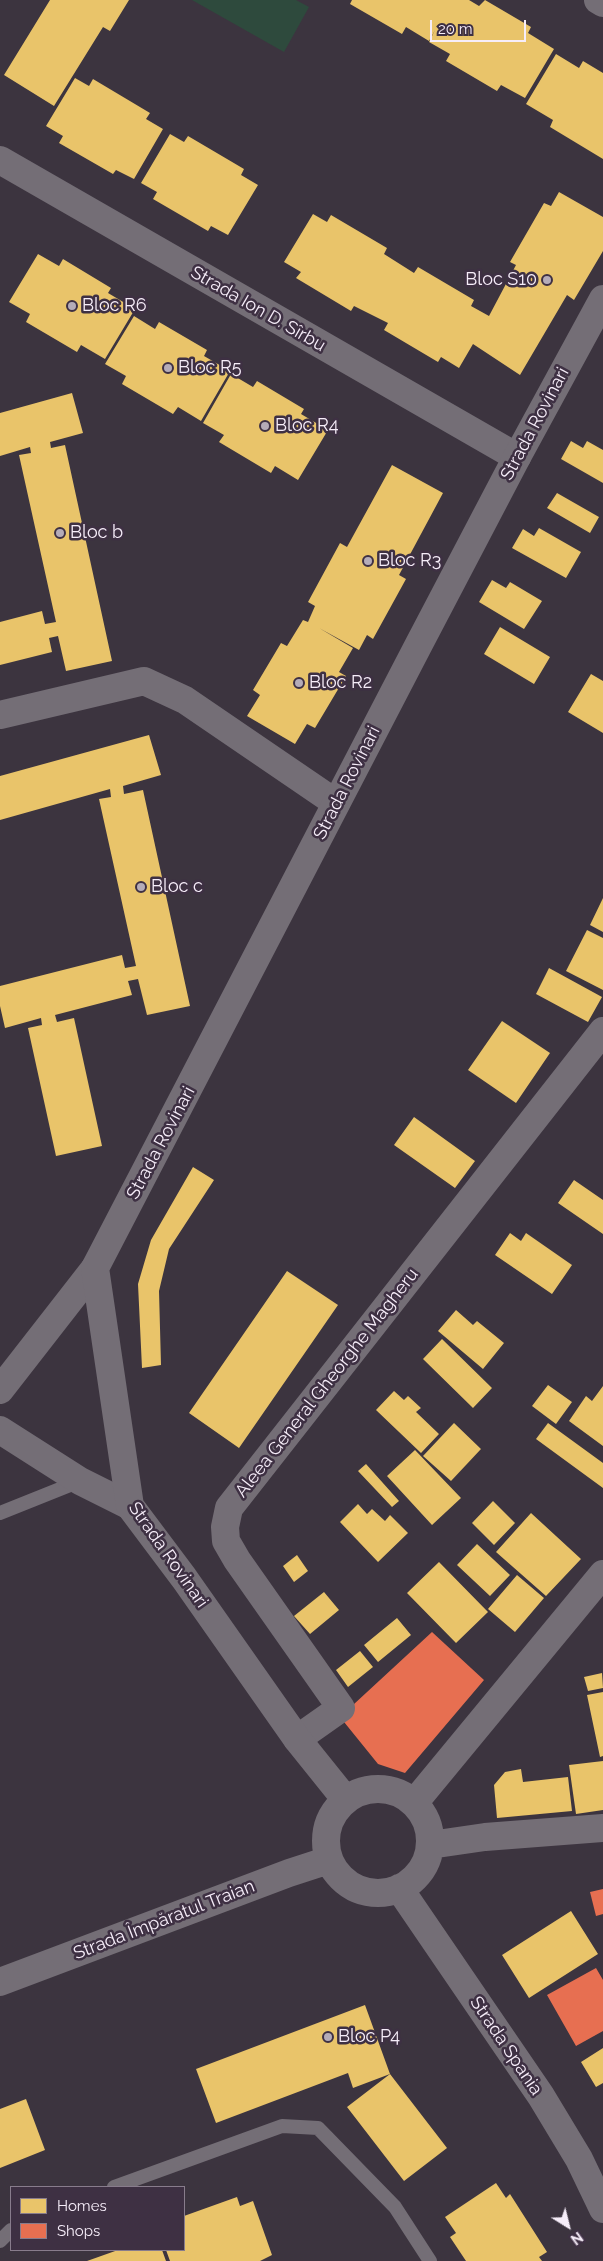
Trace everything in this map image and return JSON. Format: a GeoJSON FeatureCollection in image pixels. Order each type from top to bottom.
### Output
{"type":"FeatureCollection","features":[{"type":"Feature","properties":{"kind":"street"},"geometry":{"type":"LineString","coordinates":[[598,0],[603,3]]}},
{"type":"Feature","properties":{"kind":"street","name":"Strada Ion D. Sîrbu"},"geometry":{"type":"LineString","coordinates":[[0,160],[517,457]]}},
{"type":"Feature","properties":{"kind":"street","name":"Strada Rovinari"},"geometry":{"type":"LineString","coordinates":[[0,1390],[95,1268],[517,457],[603,299]]}},
{"type":"Feature","properties":{"kind":"street"},"geometry":{"type":"LineString","coordinates":[[0,715],[144,681],[185,700],[336,803]]}},
{"type":"Feature","properties":{"kind":"street","name":"Aleea General Gheorghe Magheru"},"geometry":{"type":"LineString","coordinates":[[297,1739],[341,1708],[237,1560],[226,1541],[225,1527],[229,1508],[603,1032]]}},
{"type":"Feature","properties":{"kind":"street","name":"Strada Rovinari"},"geometry":{"type":"LineString","coordinates":[[95,1268],[130,1506],[184,1578],[297,1739],[346,1800]]}},
{"type":"Feature","properties":{"kind":"street"},"geometry":{"type":"LineString","coordinates":[[0,1430],[80,1482],[130,1506]]}},
{"type":"Feature","properties":{"kind":"street"},"geometry":{"type":"LineString","coordinates":[[414,1803],[603,1574]]}},
{"type":"Feature","properties":{"kind":"street"},"geometry":{"type":"LineString","coordinates":[[373,1789],[388,1790],[402,1795],[414,1803],[423,1816],[429,1830],[430,1845],[420,1871],[411,1881],[399,1888],[383,1893],[366,1892],[350,1886],[338,1874],[329,1860],[325,1844],[327,1827],[334,1812],[346,1800],[359,1792],[373,1789]]}},
{"type":"Feature","properties":{"kind":"street"},"geometry":{"type":"LineString","coordinates":[[430,1845],[485,1837],[603,1828]]}},
{"type":"Feature","properties":{"kind":"street","name":"Strada Împăratul Traian"},"geometry":{"type":"LineString","coordinates":[[0,1982],[289,1873],[329,1860]]}},
{"type":"Feature","properties":{"kind":"street","name":"Strada Spania"},"geometry":{"type":"LineString","coordinates":[[399,1888],[540,2096],[579,2159],[603,2209]]}},
{"type":"Feature","properties":{"kind":"lane"},"geometry":{"type":"LineString","coordinates":[[0,1513],[80,1482]]}},
{"type":"Feature","properties":{"kind":"lane"},"geometry":{"type":"LineString","coordinates":[[117,2186],[282,2126],[318,2128],[395,2208],[430,2261]]}},
{"type":"Feature","properties":{"kind":"lane"},"geometry":{"type":"LineString","coordinates":[[0,2241],[10,2231]]}},
{"type":"Feature","properties":{"kind":"green space"},"geometry":{"type":"Polygon","coordinates":[[[192,0],[296,0],[309,7],[284,52],[192,0]]]}},
{"type":"Feature","properties":{"kind":"building: Homes"},"geometry":{"type":"Polygon","coordinates":[[[50,0],[129,0],[110,31],[103,27],[54,106],[4,75],[50,0]]]}},
{"type":"Feature","properties":{"kind":"building: Homes"},"geometry":{"type":"Polygon","coordinates":[[[352,0],[469,0],[479,6],[485,0],[531,27],[528,33],[554,49],[525,98],[501,85],[497,91],[446,61],[450,54],[429,42],[435,30],[429,41],[406,27],[402,34],[350,4],[352,0]]]}},
{"type":"Feature","properties":{"kind":"building: Homes"},"geometry":{"type":"Polygon","coordinates":[[[556,54],[579,68],[583,61],[603,73],[603,159],[550,127],[553,120],[526,104],[556,54]]]}},
{"type":"Feature","properties":{"kind":"building: Homes"},"geometry":{"type":"Polygon","coordinates":[[[75,78],[89,86],[93,79],[150,113],[146,119],[163,129],[134,179],[116,170],[113,174],[59,143],[63,136],[46,126],[75,78]]]}},
{"type":"Feature","properties":{"kind":"building: Homes"},"geometry":{"type":"Polygon","coordinates":[[[170,134],[184,142],[188,136],[244,169],[241,175],[258,185],[228,235],[211,226],[208,231],[153,199],[157,192],[141,183],[170,134]]]}},
{"type":"Feature","properties":{"kind":"building: Homes"},"geometry":{"type":"Polygon","coordinates":[[[559,192],[603,217],[603,251],[574,300],[567,295],[520,375],[473,344],[459,368],[441,357],[438,362],[384,330],[388,323],[354,306],[351,311],[296,278],[301,272],[284,262],[313,214],[327,222],[331,215],[387,248],[384,254],[414,273],[418,267],[474,300],[471,306],[489,316],[516,265],[510,262],[544,203],[551,206],[559,192]]]}},
{"type":"Feature","properties":{"kind":"building: Homes","name":"Bloc R6"},"geometry":{"type":"Polygon","coordinates":[[[38,254],[59,266],[63,259],[111,288],[108,293],[135,309],[105,359],[81,345],[77,352],[26,322],[30,314],[9,302],[38,254]]]}},
{"type":"Feature","properties":{"kind":"building: Homes","name":"Bloc R5"},"geometry":{"type":"Polygon","coordinates":[[[134,316],[155,329],[159,322],[207,350],[204,356],[230,371],[201,421],[178,407],[173,414],[122,384],[126,376],[105,364],[134,316]]]}},
{"type":"Feature","properties":{"kind":"building: Homes","name":"Bloc R4"},"geometry":{"type":"Polygon","coordinates":[[[231,374],[253,387],[257,381],[304,409],[301,414],[328,430],[298,480],[275,466],[271,473],[219,442],[224,435],[203,423],[231,374]]]}},
{"type":"Feature","properties":{"kind":"building: Homes","name":"Bloc b"},"geometry":{"type":"Polygon","coordinates":[[[72,393],[83,433],[50,442],[51,448],[65,445],[112,661],[66,671],[58,636],[49,638],[52,652],[0,665],[0,622],[42,611],[45,624],[56,622],[19,455],[31,453],[30,447],[0,456],[0,413],[72,393]]]}},
{"type":"Feature","properties":{"kind":"building: Homes"},"geometry":{"type":"Polygon","coordinates":[[[571,441],[583,448],[587,441],[603,450],[603,483],[561,459],[571,441]]]}},
{"type":"Feature","properties":{"kind":"building: Homes","name":"Bloc R3"},"geometry":{"type":"Polygon","coordinates":[[[392,465],[443,493],[399,575],[406,579],[373,639],[367,635],[359,650],[319,628],[353,648],[339,672],[346,676],[315,728],[307,724],[295,744],[247,716],[260,695],[253,690],[281,643],[287,646],[303,620],[308,622],[315,606],[308,602],[340,543],[347,547],[392,465]]]}},
{"type":"Feature","properties":{"kind":"building: Homes"},"geometry":{"type":"Polygon","coordinates":[[[557,493],[599,517],[590,533],[547,508],[557,493]]]}},
{"type":"Feature","properties":{"kind":"building: Homes"},"geometry":{"type":"Polygon","coordinates":[[[539,528],[581,552],[566,578],[512,548],[523,529],[534,536],[539,528]]]}},
{"type":"Feature","properties":{"kind":"building: Homes"},"geometry":{"type":"Polygon","coordinates":[[[492,580],[506,588],[510,582],[542,601],[524,629],[479,602],[492,580]]]}},
{"type":"Feature","properties":{"kind":"building: Homes"},"geometry":{"type":"Polygon","coordinates":[[[500,627],[550,657],[534,684],[484,654],[500,627]]]}},
{"type":"Feature","properties":{"kind":"building: Homes"},"geometry":{"type":"Polygon","coordinates":[[[591,674],[603,681],[603,733],[568,712],[591,674]]]}},
{"type":"Feature","properties":{"kind":"building: Homes","name":"Bloc c"},"geometry":{"type":"Polygon","coordinates":[[[149,735],[161,775],[123,786],[124,794],[143,790],[190,1006],[147,1015],[138,979],[128,981],[132,995],[55,1015],[57,1022],[74,1018],[102,1146],[56,1156],[28,1028],[42,1025],[41,1018],[5,1028],[0,1006],[0,986],[122,955],[125,968],[136,966],[99,799],[111,797],[110,789],[0,820],[0,776],[149,735]]]}},
{"type":"Feature","properties":{"kind":"building: Homes"},"geometry":{"type":"Polygon","coordinates":[[[603,898],[603,932],[590,925],[603,898]]]}},
{"type":"Feature","properties":{"kind":"building: Homes"},"geometry":{"type":"Polygon","coordinates":[[[587,930],[603,938],[603,990],[566,971],[587,930]]]}},
{"type":"Feature","properties":{"kind":"building: Homes"},"geometry":{"type":"Polygon","coordinates":[[[549,968],[602,997],[588,1022],[536,994],[549,968]]]}},
{"type":"Feature","properties":{"kind":"building: Homes"},"geometry":{"type":"Polygon","coordinates":[[[502,1021],[550,1053],[516,1103],[468,1070],[502,1021]]]}},
{"type":"Feature","properties":{"kind":"building: Homes"},"geometry":{"type":"Polygon","coordinates":[[[414,1117],[475,1161],[455,1188],[394,1145],[414,1117]]]}},
{"type":"Feature","properties":{"kind":"building: Homes"},"geometry":{"type":"Polygon","coordinates":[[[193,1167],[214,1180],[169,1249],[159,1291],[161,1365],[142,1368],[138,1284],[151,1240],[193,1167]]]}},
{"type":"Feature","properties":{"kind":"building: Homes"},"geometry":{"type":"Polygon","coordinates":[[[574,1180],[603,1200],[603,1234],[558,1203],[574,1180]]]}},
{"type":"Feature","properties":{"kind":"building: Homes"},"geometry":{"type":"Polygon","coordinates":[[[510,1233],[521,1241],[526,1233],[572,1265],[552,1294],[495,1255],[510,1233]]]}},
{"type":"Feature","properties":{"kind":"building: Homes"},"geometry":{"type":"Polygon","coordinates":[[[287,1271],[338,1305],[239,1448],[189,1413],[287,1271]]]}},
{"type":"Feature","properties":{"kind":"building: Homes"},"geometry":{"type":"Polygon","coordinates":[[[456,1310],[473,1325],[477,1321],[504,1343],[483,1369],[438,1331],[456,1310]]]}},
{"type":"Feature","properties":{"kind":"building: Homes"},"geometry":{"type":"Polygon","coordinates":[[[442,1339],[492,1388],[473,1408],[423,1359],[442,1339]]]}},
{"type":"Feature","properties":{"kind":"building: Homes"},"geometry":{"type":"Polygon","coordinates":[[[548,1385],[572,1402],[556,1424],[532,1406],[548,1385]]]}},
{"type":"Feature","properties":{"kind":"building: Homes"},"geometry":{"type":"Polygon","coordinates":[[[603,1386],[603,1446],[569,1421],[586,1396],[592,1401],[603,1386]]]}},
{"type":"Feature","properties":{"kind":"building: Homes"},"geometry":{"type":"Polygon","coordinates":[[[394,1391],[404,1400],[408,1396],[421,1408],[416,1412],[439,1434],[421,1453],[376,1410],[394,1391]]]}},
{"type":"Feature","properties":{"kind":"building: Homes"},"geometry":{"type":"Polygon","coordinates":[[[454,1423],[481,1449],[451,1481],[423,1456],[454,1423]]]}},
{"type":"Feature","properties":{"kind":"building: Homes"},"geometry":{"type":"Polygon","coordinates":[[[548,1423],[603,1463],[603,1488],[536,1439],[548,1423]]]}},
{"type":"Feature","properties":{"kind":"building: Homes"},"geometry":{"type":"Polygon","coordinates":[[[415,1450],[461,1498],[432,1525],[387,1476],[415,1450]]]}},
{"type":"Feature","properties":{"kind":"building: Homes"},"geometry":{"type":"Polygon","coordinates":[[[366,1464],[399,1501],[392,1507],[358,1471],[366,1464]]]}},
{"type":"Feature","properties":{"kind":"building: Homes"},"geometry":{"type":"Polygon","coordinates":[[[493,1501],[515,1523],[494,1545],[472,1523],[493,1501]]]}},
{"type":"Feature","properties":{"kind":"building: Homes"},"geometry":{"type":"Polygon","coordinates":[[[358,1504],[367,1514],[372,1509],[385,1521],[390,1515],[408,1533],[378,1562],[340,1522],[358,1504]]]}},
{"type":"Feature","properties":{"kind":"building: Homes"},"geometry":{"type":"Polygon","coordinates":[[[531,1513],[581,1559],[546,1596],[496,1552],[531,1513]]]}},
{"type":"Feature","properties":{"kind":"building: Homes"},"geometry":{"type":"Polygon","coordinates":[[[477,1544],[510,1575],[490,1596],[457,1565],[477,1544]]]}},
{"type":"Feature","properties":{"kind":"building: Homes"},"geometry":{"type":"Polygon","coordinates":[[[297,1555],[308,1571],[294,1582],[283,1566],[297,1555]]]}},
{"type":"Feature","properties":{"kind":"building: Homes"},"geometry":{"type":"Polygon","coordinates":[[[439,1562],[488,1612],[456,1643],[407,1593],[439,1562]]]}},
{"type":"Feature","properties":{"kind":"building: Homes"},"geometry":{"type":"Polygon","coordinates":[[[517,1575],[544,1598],[515,1632],[488,1609],[517,1575]]]}},
{"type":"Feature","properties":{"kind":"building: Homes"},"geometry":{"type":"Polygon","coordinates":[[[324,1592],[339,1610],[310,1634],[294,1616],[324,1592]]]}},
{"type":"Feature","properties":{"kind":"building: Homes"},"geometry":{"type":"Polygon","coordinates":[[[397,1618],[411,1635],[378,1662],[364,1645],[397,1618]]]}},
{"type":"Feature","properties":{"kind":"building: Homes"},"geometry":{"type":"Polygon","coordinates":[[[360,1651],[373,1667],[348,1687],[336,1670],[360,1651]]]}},
{"type":"Feature","properties":{"kind":"building: Homes"},"geometry":{"type":"Polygon","coordinates":[[[602,1673],[603,1688],[588,1691],[584,1677],[602,1673]]]}},
{"type":"Feature","properties":{"kind":"building: Homes"},"geometry":{"type":"Polygon","coordinates":[[[603,1692],[603,1756],[600,1757],[587,1695],[603,1692]]]}},
{"type":"Feature","properties":{"kind":"building: Homes"},"geometry":{"type":"Polygon","coordinates":[[[603,1761],[603,1810],[576,1814],[569,1765],[603,1761]]]}},
{"type":"Feature","properties":{"kind":"building: Homes"},"geometry":{"type":"Polygon","coordinates":[[[521,1769],[523,1782],[568,1777],[572,1811],[497,1818],[494,1785],[505,1772],[521,1769]]]}},
{"type":"Feature","properties":{"kind":"building: Homes"},"geometry":{"type":"Polygon","coordinates":[[[571,1911],[598,1954],[529,1998],[502,1955],[571,1911]]]}},
{"type":"Feature","properties":{"kind":"building: Homes","name":"Bloc P4"},"geometry":{"type":"Polygon","coordinates":[[[365,2005],[390,2074],[353,2088],[348,2073],[216,2123],[196,2069],[365,2005]]]}},
{"type":"Feature","properties":{"kind":"building: Homes"},"geometry":{"type":"Polygon","coordinates":[[[603,2048],[603,2083],[596,2087],[581,2062],[603,2048]]]}},
{"type":"Feature","properties":{"kind":"building: Homes","name":"Bloc P4"},"geometry":{"type":"Polygon","coordinates":[[[390,2074],[447,2148],[404,2181],[347,2107],[390,2074]]]}},
{"type":"Feature","properties":{"kind":"building: Homes"},"geometry":{"type":"Polygon","coordinates":[[[26,2099],[45,2150],[0,2168],[0,2109],[26,2099]]]}},
{"type":"Feature","properties":{"kind":"building: Homes"},"geometry":{"type":"Polygon","coordinates":[[[496,2183],[506,2198],[510,2194],[547,2252],[539,2257],[542,2261],[466,2261],[450,2237],[456,2233],[445,2217],[496,2183]]]}},
{"type":"Feature","properties":{"kind":"building: Homes"},"geometry":{"type":"Polygon","coordinates":[[[237,2197],[240,2206],[253,2201],[272,2255],[260,2261],[170,2261],[166,2251],[185,2251],[185,2216],[237,2197]]]}},
{"type":"Feature","properties":{"kind":"building: Homes"},"geometry":{"type":"Polygon","coordinates":[[[115,2251],[162,2251],[166,2261],[87,2261],[115,2251]]]}},
{"type":"Feature","properties":{"kind":"building: Shops"},"geometry":{"type":"Polygon","coordinates":[[[432,1632],[484,1680],[405,1773],[378,1764],[340,1717],[432,1632]]]}},
{"type":"Feature","properties":{"kind":"building: Shops"},"geometry":{"type":"Polygon","coordinates":[[[603,1889],[603,1914],[596,1916],[590,1892],[603,1889]]]}},
{"type":"Feature","properties":{"kind":"building: Shops"},"geometry":{"type":"Polygon","coordinates":[[[596,1968],[603,1980],[603,2031],[576,2046],[547,1995],[596,1968]]]}},
{"type":"Feature","properties":{"kind":"place","name":"Bloc S10"},"geometry":{"type":"Point","coordinates":[547,280]}},
{"type":"Feature","properties":{"kind":"place","name":"Bloc R6"},"geometry":{"type":"Point","coordinates":[72,306]}},
{"type":"Feature","properties":{"kind":"place","name":"Bloc R5"},"geometry":{"type":"Point","coordinates":[168,368]}},
{"type":"Feature","properties":{"kind":"place","name":"Bloc R4"},"geometry":{"type":"Point","coordinates":[265,426]}},
{"type":"Feature","properties":{"kind":"place","name":"Bloc b"},"geometry":{"type":"Point","coordinates":[60,533]}},
{"type":"Feature","properties":{"kind":"place","name":"Bloc R3"},"geometry":{"type":"Point","coordinates":[368,561]}},
{"type":"Feature","properties":{"kind":"place","name":"Bloc R2"},"geometry":{"type":"Point","coordinates":[299,683]}},
{"type":"Feature","properties":{"kind":"place","name":"Bloc c"},"geometry":{"type":"Point","coordinates":[141,887]}},
{"type":"Feature","properties":{"kind":"place","name":"Bloc P4"},"geometry":{"type":"Point","coordinates":[328,2037]}}]}
